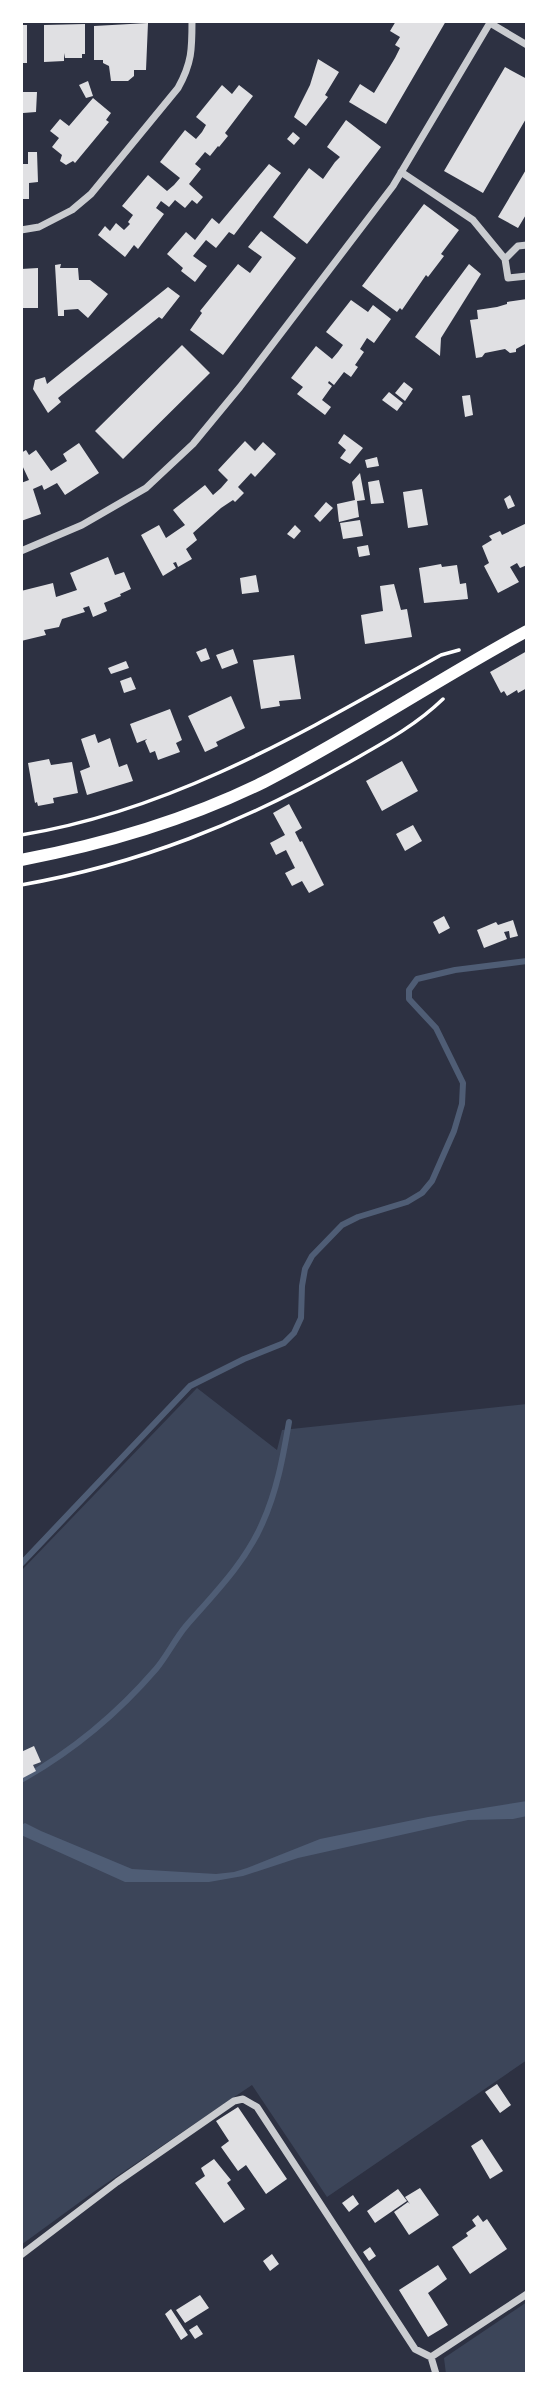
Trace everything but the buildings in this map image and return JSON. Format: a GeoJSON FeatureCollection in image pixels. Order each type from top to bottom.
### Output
{"type":"FeatureCollection","features":[{"type":"Feature","properties":{"kind":"main road"},"geometry":{"type":"LineString","coordinates":[[21,860],[82,848],[151,828],[252,787],[366,726],[527,631]]}},
{"type":"Feature","properties":{"kind":"street"},"geometry":{"type":"LineString","coordinates":[[21,230],[39,227],[82,202],[169,99],[188,70],[192,52],[192,21]]}},
{"type":"Feature","properties":{"kind":"street"},"geometry":{"type":"LineString","coordinates":[[21,551],[82,524],[146,488],[192,444],[240,387],[362,228],[401,172],[490,22],[527,45]]}},
{"type":"Feature","properties":{"kind":"street"},"geometry":{"type":"LineString","coordinates":[[401,172],[473,220],[505,259],[508,278],[527,276]]}},
{"type":"Feature","properties":{"kind":"street"},"geometry":{"type":"LineString","coordinates":[[505,259],[518,246],[527,245]]}},
{"type":"Feature","properties":{"kind":"street"},"geometry":{"type":"LineString","coordinates":[[21,2255],[117,2182],[234,2101],[243,2099],[257,2107],[415,2349],[431,2357],[436,2374]]}},
{"type":"Feature","properties":{"kind":"street"},"geometry":{"type":"LineString","coordinates":[[431,2357],[527,2294]]}},
{"type":"Feature","properties":{"kind":"path"},"geometry":{"type":"LineString","coordinates":[[21,835],[86,821],[155,801],[222,773],[281,744],[441,655],[466,649]]}},
{"type":"Feature","properties":{"kind":"shaded area"},"geometry":{"type":"Polygon","coordinates":[[[197,1388],[277,1450],[282,1430],[527,1404],[527,2060],[327,2197],[252,2085],[95,2191],[21,2245],[21,1571],[197,1388]]]}},
{"type":"Feature","properties":{"kind":"shaded area"},"geometry":{"type":"Polygon","coordinates":[[[527,1801],[527,1816],[468,1820],[298,1858],[243,1876],[209,1882],[125,1882],[21,1835],[21,1825],[25,1823],[132,1869],[216,1874],[247,1868],[320,1839],[428,1817],[527,1801]]]}},
{"type":"Feature","properties":{"kind":"shaded area"},"geometry":{"type":"Polygon","coordinates":[[[527,2302],[527,2374],[446,2374],[444,2358],[527,2302]]]}},
{"type":"Feature","properties":{"kind":"waterway"},"geometry":{"type":"LineString","coordinates":[[21,1564],[190,1386],[284,1343],[294,1333],[301,1318],[305,1269],[312,1256],[342,1225],[358,1217],[407,1202],[422,1193],[432,1181],[454,1131],[462,1104],[463,1083],[436,1028],[409,999],[409,990],[417,979],[455,970],[527,961]]}},
{"type":"Feature","properties":{"kind":"waterway"},"geometry":{"type":"LineString","coordinates":[[21,1780],[76,1744],[126,1701],[156,1669],[182,1631],[238,1565],[255,1538],[272,1499],[289,1422]]}}]}
